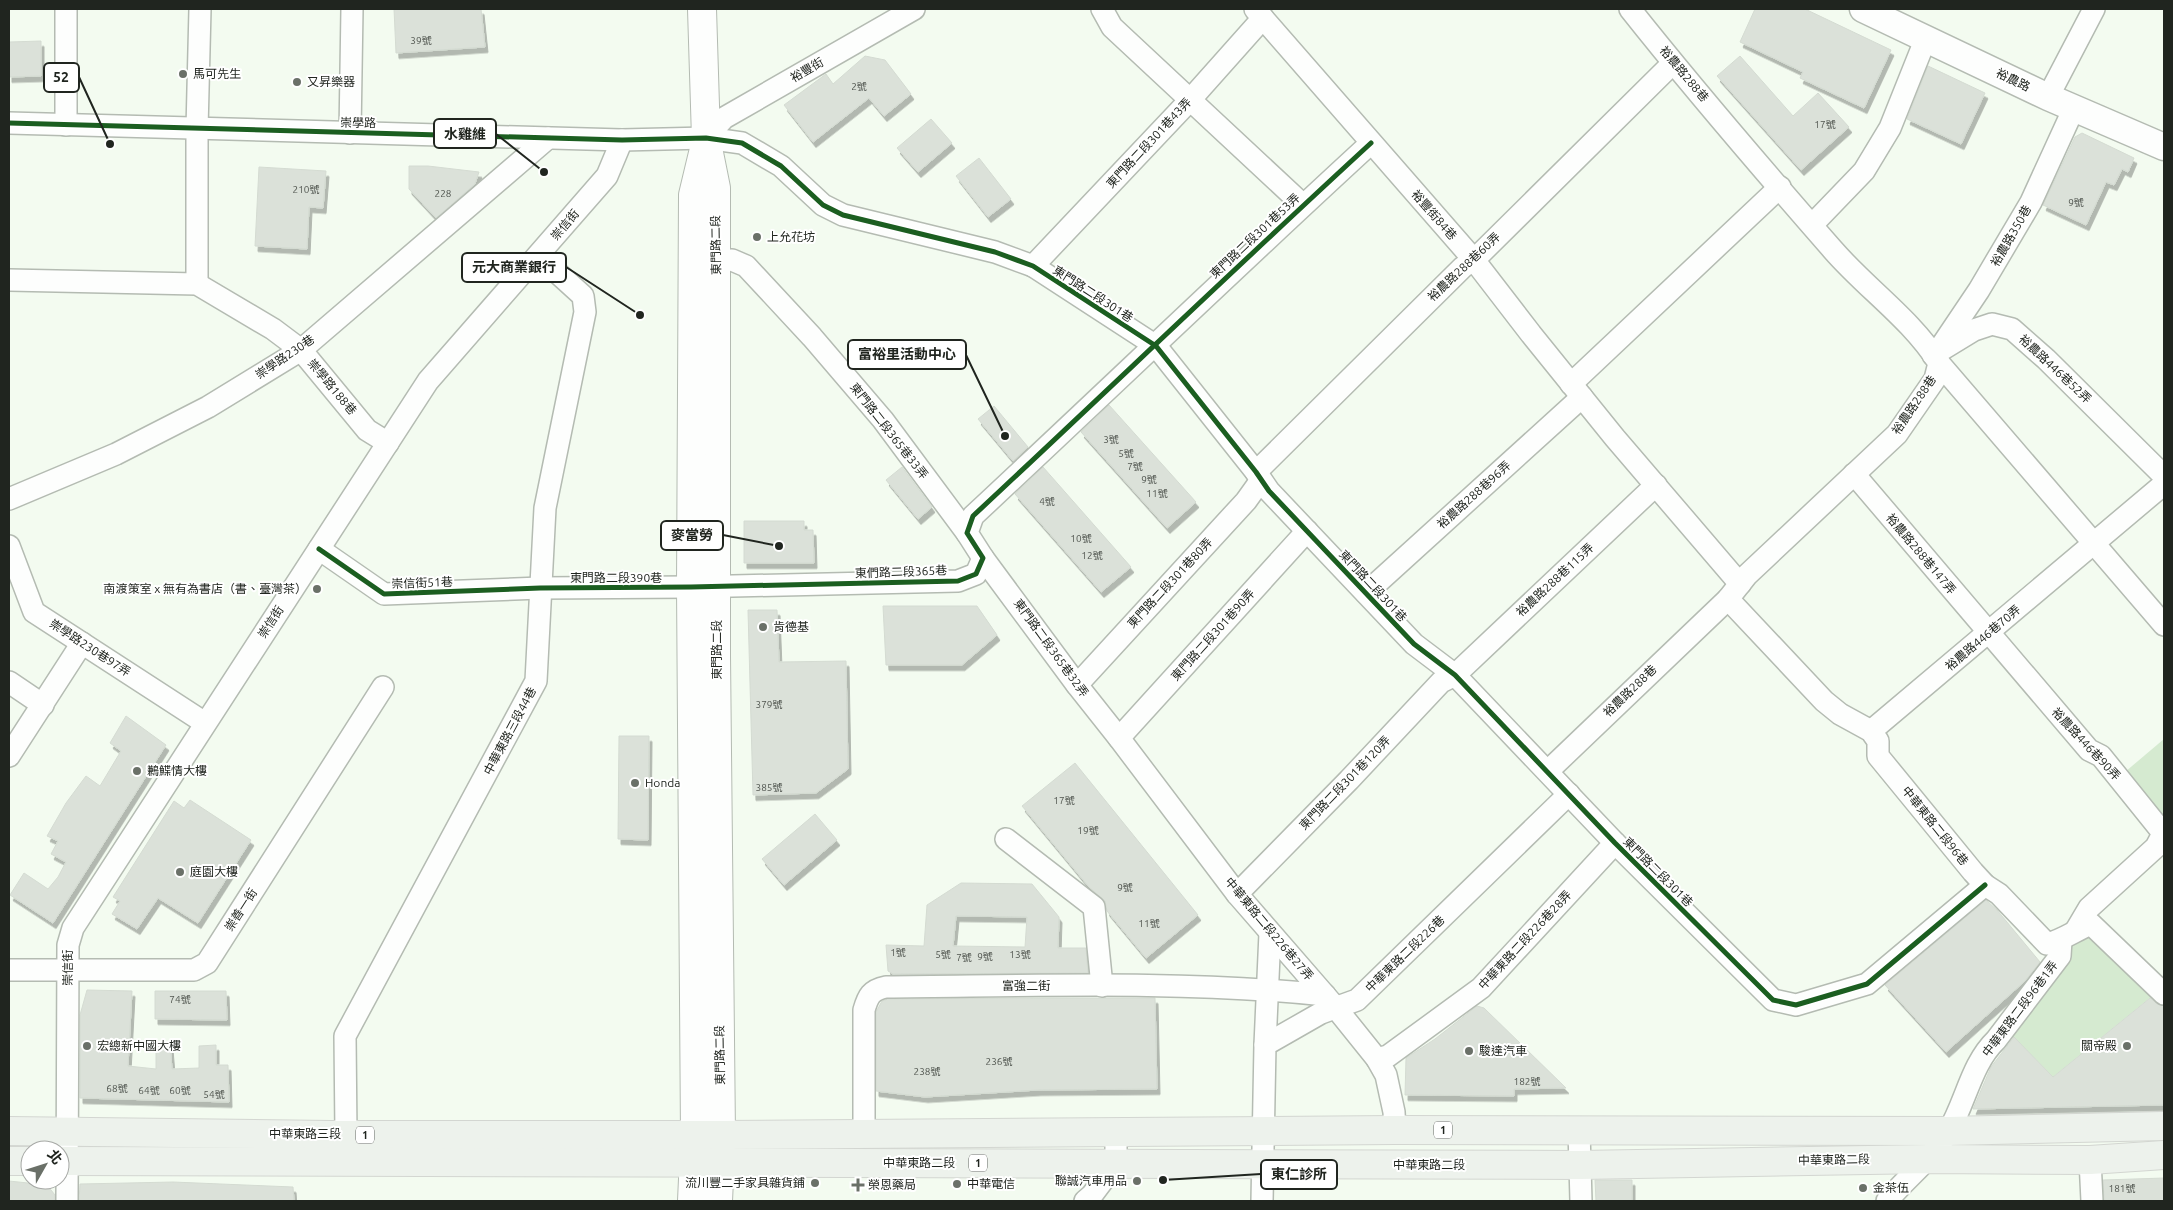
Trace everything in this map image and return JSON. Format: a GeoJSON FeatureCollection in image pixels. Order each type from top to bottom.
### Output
{"type":"FeatureCollection","features":[{"type":"Feature","properties":{"kind":"main road","name":"東門路二段"},"geometry":{"type":"LineString","coordinates":[[702,9],[706,138],[716,188],[717,260],[704,587]]}},
{"type":"Feature","properties":{"kind":"main road","name":"東門路二段"},"geometry":{"type":"LineString","coordinates":[[698,1201],[706,1163],[708,1135],[704,587],[693,195],[706,138]]}},
{"type":"Feature","properties":{"kind":"main road","name":"1"},"geometry":{"type":"LineString","coordinates":[[708,1135],[1394,1130],[1949,1131],[2164,1126]]}},
{"type":"Feature","properties":{"kind":"main road","name":"中華東路三段"},"geometry":{"type":"LineString","coordinates":[[9,1131],[346,1135],[708,1135]]}},
{"type":"Feature","properties":{"kind":"main road","name":"中華東路二段"},"geometry":{"type":"LineString","coordinates":[[706,1163],[1580,1165],[1929,1159],[2090,1160],[2164,1155]]}},
{"type":"Feature","properties":{"kind":"main road","name":"1"},"geometry":{"type":"LineString","coordinates":[[70,1161],[706,1163]]}},
{"type":"Feature","properties":{"kind":"street"},"geometry":{"type":"LineString","coordinates":[[66,9],[66,125]]}},
{"type":"Feature","properties":{"kind":"street"},"geometry":{"type":"LineString","coordinates":[[197,284],[197,129],[200,9]]}},
{"type":"Feature","properties":{"kind":"street"},"geometry":{"type":"LineString","coordinates":[[350,133],[352,9]]}},
{"type":"Feature","properties":{"kind":"street","name":"裕豐街"},"geometry":{"type":"LineString","coordinates":[[706,138],[724,118],[914,9]]}},
{"type":"Feature","properties":{"kind":"street","name":"東門路二段301巷53弄"},"geometry":{"type":"LineString","coordinates":[[1102,9],[1112,27],[1303,205]]}},
{"type":"Feature","properties":{"kind":"street","name":"裕農路288巷"},"geometry":{"type":"LineString","coordinates":[[1548,771],[1734,591],[1747,575],[1897,434],[1935,380],[1936,359],[1926,342],[1835,252],[1673,63],[1630,9]]}},
{"type":"Feature","properties":{"kind":"street","name":"裕農路"},"geometry":{"type":"LineString","coordinates":[[1863,9],[2074,108],[2164,147]]}},
{"type":"Feature","properties":{"kind":"street"},"geometry":{"type":"LineString","coordinates":[[2048,96],[2094,9]]}},
{"type":"Feature","properties":{"kind":"street","name":"東門路二段301巷43弄"},"geometry":{"type":"LineString","coordinates":[[1033,266],[1190,100],[1259,13]]}},
{"type":"Feature","properties":{"kind":"street","name":"裕豐街84巷"},"geometry":{"type":"LineString","coordinates":[[1259,13],[1474,260],[1625,450],[1656,485],[1734,591]]}},
{"type":"Feature","properties":{"kind":"street"},"geometry":{"type":"LineString","coordinates":[[1812,225],[1869,164],[1890,128],[1926,38]]}},
{"type":"Feature","properties":{"kind":"street","name":"裕農路288巷60弄"},"geometry":{"type":"LineString","coordinates":[[1259,476],[1456,274],[1474,260],[1673,63]]}},
{"type":"Feature","properties":{"kind":"street","name":"裕農路350巷"},"geometry":{"type":"LineString","coordinates":[[1936,359],[2031,202],[2074,108]]}},
{"type":"Feature","properties":{"kind":"street","name":"崇學路"},"geometry":{"type":"LineString","coordinates":[[9,123],[622,140],[706,138]]}},
{"type":"Feature","properties":{"kind":"street","name":"崇學路230巷"},"geometry":{"type":"LineString","coordinates":[[9,499],[116,454],[200,411],[301,350],[548,138]]}},
{"type":"Feature","properties":{"kind":"street","name":"東門路二段301巷"},"geometry":{"type":"LineString","coordinates":[[706,138],[742,143],[781,166],[823,205],[844,215],[995,252],[1033,266],[1156,346],[1269,491],[1414,644],[1455,675],[1615,843],[1774,1000],[1796,1005],[1866,984],[1985,885]]}},
{"type":"Feature","properties":{"kind":"street","name":"崇信街"},"geometry":{"type":"LineString","coordinates":[[67,1140],[68,945],[72,928],[428,381],[607,176],[622,140]]}},
{"type":"Feature","properties":{"kind":"street","name":"東門路二段301巷53弄"},"geometry":{"type":"LineString","coordinates":[[1156,346],[1229,274],[1371,143]]}},
{"type":"Feature","properties":{"kind":"street","name":"裕農路288巷96弄"},"geometry":{"type":"LineString","coordinates":[[1366,593],[1577,390],[1780,187]]}},
{"type":"Feature","properties":{"kind":"street","name":"中華東路三段44巷"},"geometry":{"type":"LineString","coordinates":[[346,1135],[345,1036],[536,681],[545,508],[586,312],[583,296],[539,256]]}},
{"type":"Feature","properties":{"kind":"street","name":"東門路二段365巷33弄"},"geometry":{"type":"LineString","coordinates":[[717,260],[732,260],[746,266],[812,337],[883,420],[967,533]]}},
{"type":"Feature","properties":{"kind":"street","name":"崇學路188巷"},"geometry":{"type":"LineString","coordinates":[[9,280],[197,284],[273,328],[301,350],[368,430],[388,443]]}},
{"type":"Feature","properties":{"kind":"street","name":"裕農路446巷52弄"},"geometry":{"type":"LineString","coordinates":[[1936,359],[1974,330],[1992,324],[2012,329],[2046,359],[2163,474]]}},
{"type":"Feature","properties":{"kind":"street"},"geometry":{"type":"LineString","coordinates":[[983,558],[967,533],[973,516],[1156,346]]}},
{"type":"Feature","properties":{"kind":"street"},"geometry":{"type":"LineString","coordinates":[[1936,359],[2164,624]]}},
{"type":"Feature","properties":{"kind":"street","name":"裕農路288巷147弄"},"geometry":{"type":"LineString","coordinates":[[1854,474],[1988,634]]}},
{"type":"Feature","properties":{"kind":"street","name":"裕農路446巷70弄"},"geometry":{"type":"LineString","coordinates":[[1871,731],[2095,544],[2163,474]]}},
{"type":"Feature","properties":{"kind":"street","name":"東門路二段301巷80弄"},"geometry":{"type":"LineString","coordinates":[[1077,685],[1246,501],[1259,476]]}},
{"type":"Feature","properties":{"kind":"street","name":"裕農路288巷115弄"},"geometry":{"type":"LineString","coordinates":[[1455,675],[1656,485]]}},
{"type":"Feature","properties":{"kind":"street","name":"東門路二段301巷90弄"},"geometry":{"type":"LineString","coordinates":[[1119,738],[1307,530]]}},
{"type":"Feature","properties":{"kind":"street","name":"崇學路230巷97弄"},"geometry":{"type":"LineString","coordinates":[[9,546],[34,612],[205,722]]}},
{"type":"Feature","properties":{"kind":"street","name":"崇信街51巷"},"geometry":{"type":"LineString","coordinates":[[319,549],[384,594],[540,588]]}},
{"type":"Feature","properties":{"kind":"street","name":"東們路二段365巷"},"geometry":{"type":"LineString","coordinates":[[704,587],[958,581],[976,574],[983,558]]}},
{"type":"Feature","properties":{"kind":"street","name":"東門路二段365巷32弄"},"geometry":{"type":"LineString","coordinates":[[983,558],[1077,685],[1119,738]]}},
{"type":"Feature","properties":{"kind":"street","name":"東門路二段390巷"},"geometry":{"type":"LineString","coordinates":[[540,588],[704,587]]}},
{"type":"Feature","properties":{"kind":"street"},"geometry":{"type":"LineString","coordinates":[[1734,591],[1824,701],[1840,714],[1871,731]]}},
{"type":"Feature","properties":{"kind":"street","name":"裕農路446巷90弄"},"geometry":{"type":"LineString","coordinates":[[1988,634],[2089,750],[2101,756],[2164,832]]}},
{"type":"Feature","properties":{"kind":"street"},"geometry":{"type":"LineString","coordinates":[[9,756],[82,643]]}},
{"type":"Feature","properties":{"kind":"street","name":"東門路二段301巷120弄"},"geometry":{"type":"LineString","coordinates":[[1237,894],[1350,780],[1441,682],[1455,675]]}},
{"type":"Feature","properties":{"kind":"street"},"geometry":{"type":"LineString","coordinates":[[9,682],[43,705]]}},
{"type":"Feature","properties":{"kind":"street","name":"崇善一街"},"geometry":{"type":"LineString","coordinates":[[9,970],[194,970],[207,963],[383,687]]}},
{"type":"Feature","properties":{"kind":"street","name":"中華東路二段96巷"},"geometry":{"type":"LineString","coordinates":[[1871,731],[1878,741],[1878,756],[1985,885],[1999,894],[2047,944],[2091,924],[2164,994]]}},
{"type":"Feature","properties":{"kind":"street","name":"中華東路二段226巷27弄"},"geometry":{"type":"LineString","coordinates":[[1119,738],[1237,894],[1330,1001],[1377,1059],[1386,1075],[1394,1112],[1394,1130]]}},
{"type":"Feature","properties":{"kind":"street","name":"中華東路二段226巷"},"geometry":{"type":"LineString","coordinates":[[1265,1045],[1321,1013],[1330,1001],[1357,1000],[1569,794]]}},
{"type":"Feature","properties":{"kind":"street","name":"中華東路二段96巷1弄"},"geometry":{"type":"LineString","coordinates":[[1887,1201],[1904,1181],[1929,1159],[1949,1131],[1985,1050],[1996,1040],[2060,956],[2069,935],[2089,908],[2156,847],[2164,832]]}},
{"type":"Feature","properties":{"kind":"street"},"geometry":{"type":"LineString","coordinates":[[1006,839],[1094,907],[1102,986]]}},
{"type":"Feature","properties":{"kind":"street","name":"中華東路二段226巷28弄"},"geometry":{"type":"LineString","coordinates":[[1377,1059],[1388,1056],[1481,988],[1615,843]]}},
{"type":"Feature","properties":{"kind":"street"},"geometry":{"type":"LineString","coordinates":[[1262,1201],[1266,989],[1270,933]]}},
{"type":"Feature","properties":{"kind":"street","name":"富強二街"},"geometry":{"type":"LineString","coordinates":[[864,1134],[864,1010],[867,997],[875,989],[886,987],[1102,986],[1266,989],[1330,1001]]}},
{"type":"Feature","properties":{"kind":"street"},"geometry":{"type":"LineString","coordinates":[[1579,1130],[1581,1201]]}},
{"type":"Feature","properties":{"kind":"street"},"geometry":{"type":"LineString","coordinates":[[1085,1201],[1092,1195],[1116,1163],[1116,1133]]}},
{"type":"Feature","properties":{"kind":"street"},"geometry":{"type":"LineString","coordinates":[[2090,1160],[2092,1201]]}},
{"type":"Feature","properties":{"kind":"green space"},"geometry":{"type":"Polygon","coordinates":[[[2164,739],[2164,818],[2125,772],[2164,739]]]}},
{"type":"Feature","properties":{"kind":"green space"},"geometry":{"type":"Polygon","coordinates":[[[2090,927],[2156,993],[2053,1077],[2006,1030],[2062,941],[2090,927]]]}},
{"type":"Feature","properties":{"kind":"building"},"geometry":{"type":"Polygon","coordinates":[[[394,9],[481,9],[485,47],[396,53],[394,9]]]}},
{"type":"Feature","properties":{"kind":"building"},"geometry":{"type":"Polygon","coordinates":[[[1755,9],[1805,9],[1891,50],[1864,108],[1800,78],[1803,72],[1740,42],[1755,9]]]}},
{"type":"Feature","properties":{"kind":"building"},"geometry":{"type":"Polygon","coordinates":[[[41,41],[41,76],[9,77],[9,42],[41,41]]]}},
{"type":"Feature","properties":{"kind":"building"},"geometry":{"type":"Polygon","coordinates":[[[865,56],[885,60],[911,94],[884,116],[869,98],[813,142],[784,105],[826,74],[833,84],[865,56]]]}},
{"type":"Feature","properties":{"kind":"building"},"geometry":{"type":"Polygon","coordinates":[[[1740,56],[1793,116],[1818,93],[1849,127],[1801,170],[1717,76],[1740,56]]]}},
{"type":"Feature","properties":{"kind":"building"},"geometry":{"type":"Polygon","coordinates":[[[1928,66],[1985,93],[1961,144],[1907,119],[1928,66]]]}},
{"type":"Feature","properties":{"kind":"building"},"geometry":{"type":"Polygon","coordinates":[[[931,119],[952,143],[918,172],[897,148],[931,119]]]}},
{"type":"Feature","properties":{"kind":"building"},"geometry":{"type":"Polygon","coordinates":[[[2082,133],[2134,158],[2128,172],[2122,169],[2114,185],[2106,182],[2086,225],[2043,205],[2075,137],[2082,133]]]}},
{"type":"Feature","properties":{"kind":"building"},"geometry":{"type":"Polygon","coordinates":[[[979,158],[1011,199],[988,217],[956,176],[979,158]]]}},
{"type":"Feature","properties":{"kind":"building"},"geometry":{"type":"Polygon","coordinates":[[[409,166],[428,166],[479,172],[475,184],[436,218],[409,189],[409,166]]]}},
{"type":"Feature","properties":{"kind":"building"},"geometry":{"type":"Polygon","coordinates":[[[259,167],[326,171],[323,208],[309,207],[307,249],[255,246],[259,167]]]}},
{"type":"Feature","properties":{"kind":"building"},"geometry":{"type":"Polygon","coordinates":[[[1109,405],[1196,502],[1167,528],[1081,432],[1109,405]]]}},
{"type":"Feature","properties":{"kind":"building"},"geometry":{"type":"Polygon","coordinates":[[[994,406],[1028,447],[1013,461],[978,419],[994,406]]]}},
{"type":"Feature","properties":{"kind":"building"},"geometry":{"type":"Polygon","coordinates":[[[902,467],[932,507],[918,519],[886,480],[902,467]]]}},
{"type":"Feature","properties":{"kind":"building"},"geometry":{"type":"Polygon","coordinates":[[[1043,467],[1131,567],[1101,592],[1015,494],[1043,467]]]}},
{"type":"Feature","properties":{"kind":"building"},"geometry":{"type":"Polygon","coordinates":[[[744,521],[804,521],[804,530],[813,530],[814,563],[744,563],[744,521]]]}},
{"type":"Feature","properties":{"kind":"building"},"geometry":{"type":"Polygon","coordinates":[[[883,606],[977,606],[997,635],[962,665],[886,665],[883,606]]]}},
{"type":"Feature","properties":{"kind":"building"},"geometry":{"type":"Polygon","coordinates":[[[748,610],[777,610],[779,662],[846,661],[848,769],[816,793],[753,795],[748,610]]]}},
{"type":"Feature","properties":{"kind":"building"},"geometry":{"type":"Polygon","coordinates":[[[126,716],[166,745],[53,923],[10,895],[24,873],[48,889],[58,877],[66,862],[51,854],[58,841],[47,836],[66,803],[86,776],[100,786],[121,751],[110,743],[126,716]]]}},
{"type":"Feature","properties":{"kind":"building"},"geometry":{"type":"Polygon","coordinates":[[[619,736],[649,736],[648,840],[618,839],[619,736]]]}},
{"type":"Feature","properties":{"kind":"building"},"geometry":{"type":"Polygon","coordinates":[[[1075,763],[1198,915],[1146,958],[1107,911],[1105,901],[1089,887],[1022,806],[1075,763]]]}},
{"type":"Feature","properties":{"kind":"building","name":"庭園大樓"},"geometry":{"type":"Polygon","coordinates":[[[190,800],[251,840],[198,923],[158,898],[137,929],[112,914],[120,901],[113,897],[174,801],[184,808],[190,800]]]}},
{"type":"Feature","properties":{"kind":"building"},"geometry":{"type":"Polygon","coordinates":[[[815,814],[837,840],[784,885],[762,859],[815,814]]]}},
{"type":"Feature","properties":{"kind":"building"},"geometry":{"type":"Polygon","coordinates":[[[961,883],[1032,884],[1059,917],[1058,948],[1086,948],[1088,973],[893,974],[888,971],[886,945],[924,946],[927,905],[961,883]],[[956,916],[953,946],[1025,947],[1027,917],[956,916]]]}},
{"type":"Feature","properties":{"kind":"building"},"geometry":{"type":"Polygon","coordinates":[[[1986,900],[1997,910],[2040,962],[2025,981],[1946,1052],[1885,985],[1986,900]]]}},
{"type":"Feature","properties":{"kind":"building","name":"宏總新中國大樓"},"geometry":{"type":"Polygon","coordinates":[[[87,990],[132,991],[128,1066],[156,1069],[156,1045],[170,1044],[172,1069],[199,1068],[199,1046],[216,1045],[216,1065],[228,1065],[229,1102],[80,1098],[80,1015],[87,990]]]}},
{"type":"Feature","properties":{"kind":"building"},"geometry":{"type":"Polygon","coordinates":[[[155,991],[226,991],[227,1020],[155,1019],[155,991]]]}},
{"type":"Feature","properties":{"kind":"building"},"geometry":{"type":"Polygon","coordinates":[[[1155,998],[1157,1089],[1038,1090],[925,1097],[876,1091],[876,1012],[882,1001],[888,999],[1155,998]]]}},
{"type":"Feature","properties":{"kind":"building","name":"關帝殿"},"geometry":{"type":"Polygon","coordinates":[[[2150,998],[2164,1006],[2164,1105],[1973,1109],[1991,1067],[2014,1037],[2053,1077],[2150,998]]]}},
{"type":"Feature","properties":{"kind":"building","name":"駿達汽車"},"geometry":{"type":"Polygon","coordinates":[[[1477,1006],[1484,1008],[1566,1088],[1514,1089],[1514,1096],[1405,1095],[1406,1058],[1435,1039],[1477,1006]]]}},
{"type":"Feature","properties":{"kind":"building"},"geometry":{"type":"Polygon","coordinates":[[[2164,1178],[2164,1201],[2104,1201],[2103,1180],[2164,1178]]]}},
{"type":"Feature","properties":{"kind":"building"},"geometry":{"type":"Polygon","coordinates":[[[1595,1180],[1632,1180],[1632,1201],[1596,1201],[1595,1180]]]}},
{"type":"Feature","properties":{"kind":"building"},"geometry":{"type":"Polygon","coordinates":[[[9,1181],[20,1182],[20,1190],[51,1190],[55,1195],[55,1201],[9,1201],[9,1181]]]}},
{"type":"Feature","properties":{"kind":"building"},"geometry":{"type":"Polygon","coordinates":[[[173,1182],[293,1187],[294,1201],[79,1201],[80,1184],[173,1182]]]}},
{"type":"Feature","properties":{"kind":"cycle path"},"geometry":{"type":"LineString","coordinates":[[9,123],[622,140],[706,138],[742,143],[781,166],[823,205],[843,215],[995,252],[1033,266],[1156,346],[1269,491],[1414,644],[1455,675],[1615,843],[1773,1000],[1796,1005],[1867,984],[1985,885]]}},
{"type":"Feature","properties":{"kind":"cycle path"},"geometry":{"type":"LineString","coordinates":[[319,549],[384,594],[540,588],[691,587],[958,581],[976,574],[983,558],[967,533],[973,516],[1371,143]]}},
{"type":"Feature","properties":{"kind":"place","name":"馬可先生"},"geometry":{"type":"Point","coordinates":[183,74]}},
{"type":"Feature","properties":{"kind":"place","name":"又昇樂器"},"geometry":{"type":"Point","coordinates":[297,82]}},
{"type":"Feature","properties":{"kind":"place","name":"52"},"geometry":{"type":"Point","coordinates":[110,144]}},
{"type":"Feature","properties":{"kind":"place","name":"水雞維"},"geometry":{"type":"Point","coordinates":[544,172]}},
{"type":"Feature","properties":{"kind":"place","name":"上允花坊"},"geometry":{"type":"Point","coordinates":[757,237]}},
{"type":"Feature","properties":{"kind":"place","name":"元大商業銀行"},"geometry":{"type":"Point","coordinates":[640,315]}},
{"type":"Feature","properties":{"kind":"place","name":"富裕里活動中心"},"geometry":{"type":"Point","coordinates":[1005,436]}},
{"type":"Feature","properties":{"kind":"place","name":"麥當勞"},"geometry":{"type":"Point","coordinates":[779,546]}},
{"type":"Feature","properties":{"kind":"place","name":"南渡策室 x 無有為書店（書、臺灣茶）"},"geometry":{"type":"Point","coordinates":[317,589]}},
{"type":"Feature","properties":{"kind":"place","name":"肯德基"},"geometry":{"type":"Point","coordinates":[763,627]}},
{"type":"Feature","properties":{"kind":"place","name":"鶼鰈情大樓"},"geometry":{"type":"Point","coordinates":[137,771]}},
{"type":"Feature","properties":{"kind":"place","name":"Honda"},"geometry":{"type":"Point","coordinates":[635,783]}},
{"type":"Feature","properties":{"kind":"place","name":"庭園大樓"},"geometry":{"type":"Point","coordinates":[180,872]}},
{"type":"Feature","properties":{"kind":"place","name":"宏總新中國大樓"},"geometry":{"type":"Point","coordinates":[87,1046]}},
{"type":"Feature","properties":{"kind":"place","name":"關帝殿"},"geometry":{"type":"Point","coordinates":[2127,1046]}},
{"type":"Feature","properties":{"kind":"place","name":"駿達汽車"},"geometry":{"type":"Point","coordinates":[1469,1051]}},
{"type":"Feature","properties":{"kind":"place","name":"東仁診所"},"geometry":{"type":"Point","coordinates":[1163,1180]}},
{"type":"Feature","properties":{"kind":"place","name":"聯誠汽車用品"},"geometry":{"type":"Point","coordinates":[1137,1181]}},
{"type":"Feature","properties":{"kind":"place","name":"流川豐二手家具雜貨鋪"},"geometry":{"type":"Point","coordinates":[815,1183]}},
{"type":"Feature","properties":{"kind":"place","name":"中華電信"},"geometry":{"type":"Point","coordinates":[957,1184]}},
{"type":"Feature","properties":{"kind":"place","name":"榮恩藥局"},"geometry":{"type":"Point","coordinates":[858,1185]}},
{"type":"Feature","properties":{"kind":"place","name":"金茶伍"},"geometry":{"type":"Point","coordinates":[1863,1188]}}]}
